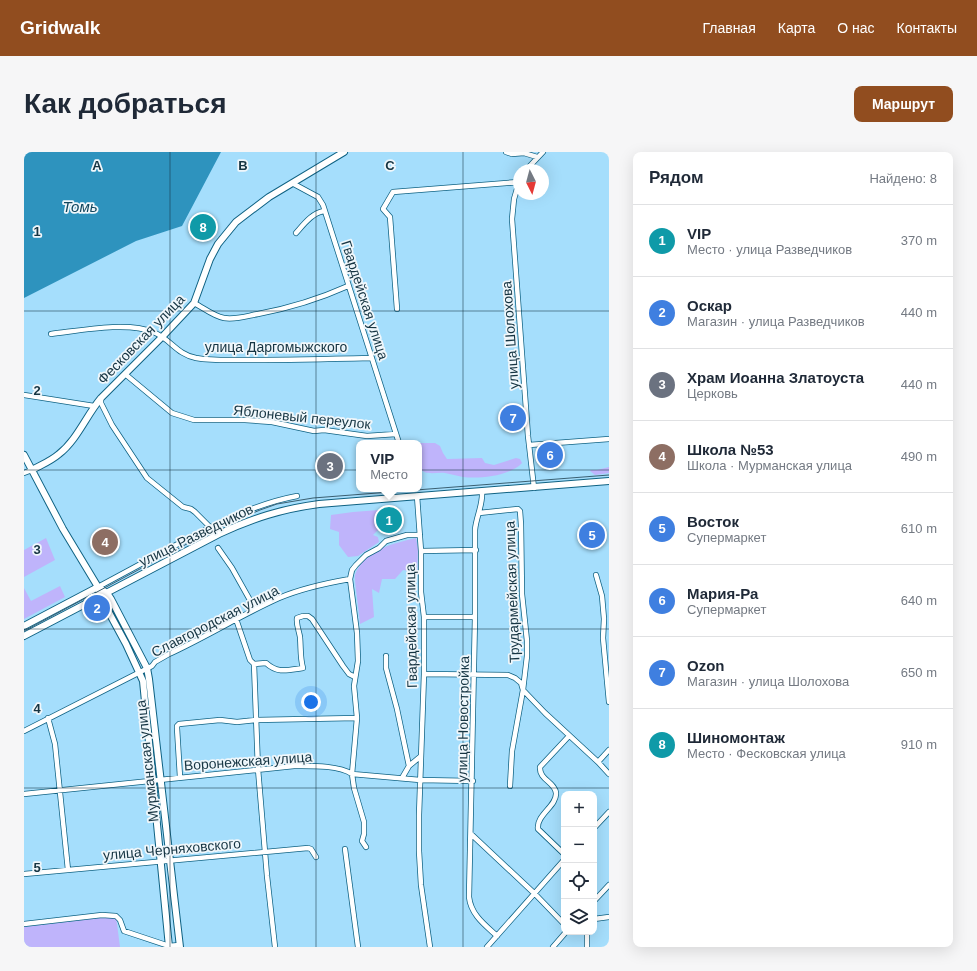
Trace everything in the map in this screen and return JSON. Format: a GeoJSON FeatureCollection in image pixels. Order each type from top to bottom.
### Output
{"type":"FeatureCollection","features":[{"type":"Feature","properties":{"kind":"main road","name":"Фесковская улица"},"geometry":{"type":"LineString","coordinates":[[32,470],[50,461],[64,450],[100,398],[194,303],[210,259],[226,232],[247,212],[292,182],[344,152]]}},
{"type":"Feature","properties":{"kind":"main road","name":"Мурманская улица"},"geometry":{"type":"LineString","coordinates":[[24,455],[70,541],[98,587],[100,596],[140,672],[145,700],[162,861],[169,947]]}},
{"type":"Feature","properties":{"kind":"main road","name":"улица Разведчиков"},"geometry":{"type":"LineString","coordinates":[[24,636],[219,534],[266,515],[291,508],[318,504],[609,481]]}},
{"type":"Feature","properties":{"kind":"main road","name":"Мурманская улица"},"geometry":{"type":"LineString","coordinates":[[98,587],[107,593],[147,668],[152,699],[180,946]]}},
{"type":"Feature","properties":{"kind":"main road","name":"улица Разведчиков"},"geometry":{"type":"LineString","coordinates":[[24,626],[98,587]]}},
{"type":"Feature","properties":{"kind":"street"},"geometry":{"type":"LineString","coordinates":[[506,152],[512,154],[524,153],[537,157]]}},
{"type":"Feature","properties":{"kind":"street"},"geometry":{"type":"LineString","coordinates":[[531,164],[543,152]]}},
{"type":"Feature","properties":{"kind":"street"},"geometry":{"type":"LineString","coordinates":[[292,182],[318,196],[323,205],[324,211],[314,215],[296,233]]}},
{"type":"Feature","properties":{"kind":"street"},"geometry":{"type":"LineString","coordinates":[[397,309],[390,217],[382,209],[393,192],[513,182]]}},
{"type":"Feature","properties":{"kind":"street","name":"улица Шолохова"},"geometry":{"type":"LineString","coordinates":[[514,200],[512,219],[529,446],[534,488]]}},
{"type":"Feature","properties":{"kind":"street","name":"Гвардейская улица"},"geometry":{"type":"LineString","coordinates":[[324,211],[398,440]]}},
{"type":"Feature","properties":{"kind":"street"},"geometry":{"type":"LineString","coordinates":[[194,303],[222,318],[230,318],[263,313],[303,304],[348,286]]}},
{"type":"Feature","properties":{"kind":"street"},"geometry":{"type":"LineString","coordinates":[[51,334],[104,327],[126,327],[152,331],[163,336]]}},
{"type":"Feature","properties":{"kind":"street","name":"улица Даргомыжского"},"geometry":{"type":"LineString","coordinates":[[163,336],[181,353],[198,358],[285,360],[372,358]]}},
{"type":"Feature","properties":{"kind":"street","name":"Яблоневый переулок"},"geometry":{"type":"LineString","coordinates":[[125,374],[172,414],[194,420],[245,420],[272,422],[314,432],[324,430],[366,436],[396,434]]}},
{"type":"Feature","properties":{"kind":"street"},"geometry":{"type":"LineString","coordinates":[[24,395],[94,406]]}},
{"type":"Feature","properties":{"kind":"street"},"geometry":{"type":"LineString","coordinates":[[100,398],[112,425],[147,478],[183,507],[196,512],[210,527]]}},
{"type":"Feature","properties":{"kind":"street"},"geometry":{"type":"LineString","coordinates":[[529,446],[609,439]]}},
{"type":"Feature","properties":{"kind":"street"},"geometry":{"type":"LineString","coordinates":[[24,473],[32,470]]}},
{"type":"Feature","properties":{"kind":"street","name":"улица Новостройка"},"geometry":{"type":"LineString","coordinates":[[482,492],[482,500],[476,523],[472,834],[469,897],[470,906],[474,914],[497,936]]}},
{"type":"Feature","properties":{"kind":"street","name":"улица Разведчиков"},"geometry":{"type":"LineString","coordinates":[[98,587],[210,527],[256,507],[297,496]]}},
{"type":"Feature","properties":{"kind":"street","name":"Гвардейская улица"},"geometry":{"type":"LineString","coordinates":[[416,496],[420,535],[421,592],[424,617],[424,674],[419,815],[420,872],[430,947]]}},
{"type":"Feature","properties":{"kind":"street","name":"Трудармейская улица"},"geometry":{"type":"LineString","coordinates":[[479,513],[518,509],[520,511],[522,525],[522,594],[527,641],[527,665],[512,752],[510,786]]}},
{"type":"Feature","properties":{"kind":"street"},"geometry":{"type":"LineString","coordinates":[[366,847],[362,841],[364,834],[364,822],[357,800],[352,774],[357,718],[354,694],[358,661],[358,641],[350,579],[352,570],[366,554],[379,548],[386,542],[407,535],[420,535]]}},
{"type":"Feature","properties":{"kind":"street"},"geometry":{"type":"LineString","coordinates":[[218,548],[232,568],[255,609]]}},
{"type":"Feature","properties":{"kind":"street"},"geometry":{"type":"LineString","coordinates":[[421,551],[476,550]]}},
{"type":"Feature","properties":{"kind":"street"},"geometry":{"type":"LineString","coordinates":[[596,575],[602,596],[604,618],[603,638],[609,702]]}},
{"type":"Feature","properties":{"kind":"street","name":"Славгородская улица"},"geometry":{"type":"LineString","coordinates":[[24,730],[140,672],[169,654],[255,609],[294,593],[350,579]]}},
{"type":"Feature","properties":{"kind":"street"},"geometry":{"type":"LineString","coordinates":[[254,664],[266,663],[273,669],[278,670],[302,668],[300,657],[300,635],[296,621],[297,618],[308,616],[312,619],[349,674],[355,678]]}},
{"type":"Feature","properties":{"kind":"street"},"geometry":{"type":"LineString","coordinates":[[424,617],[475,617]]}},
{"type":"Feature","properties":{"kind":"street"},"geometry":{"type":"LineString","coordinates":[[236,619],[250,660],[254,664],[258,768],[267,876],[275,947]]}},
{"type":"Feature","properties":{"kind":"street"},"geometry":{"type":"LineString","coordinates":[[386,656],[386,668],[397,709],[409,766]]}},
{"type":"Feature","properties":{"kind":"street"},"geometry":{"type":"LineString","coordinates":[[424,674],[508,675],[515,678],[521,683],[523,690],[609,774]]}},
{"type":"Feature","properties":{"kind":"street"},"geometry":{"type":"LineString","coordinates":[[48,718],[55,744],[68,870]]}},
{"type":"Feature","properties":{"kind":"street"},"geometry":{"type":"LineString","coordinates":[[180,777],[177,726],[179,724],[220,720],[237,722],[256,720],[357,718]]}},
{"type":"Feature","properties":{"kind":"street"},"geometry":{"type":"LineString","coordinates":[[561,851],[538,829],[538,821],[555,798],[556,792],[539,771],[540,767],[569,736]]}},
{"type":"Feature","properties":{"kind":"street"},"geometry":{"type":"LineString","coordinates":[[598,762],[609,750]]}},
{"type":"Feature","properties":{"kind":"street"},"geometry":{"type":"LineString","coordinates":[[402,778],[409,766],[421,756]]}},
{"type":"Feature","properties":{"kind":"street","name":"Воронежская улица"},"geometry":{"type":"LineString","coordinates":[[24,794],[258,768],[294,766],[316,766],[345,770],[352,774],[420,780],[472,781]]}},
{"type":"Feature","properties":{"kind":"street"},"geometry":{"type":"LineString","coordinates":[[595,827],[609,812]]}},
{"type":"Feature","properties":{"kind":"street"},"geometry":{"type":"LineString","coordinates":[[472,834],[561,921]]}},
{"type":"Feature","properties":{"kind":"street","name":"улица Черняховского"},"geometry":{"type":"LineString","coordinates":[[24,874],[162,861],[170,862],[308,848],[313,851],[316,858]]}},
{"type":"Feature","properties":{"kind":"street"},"geometry":{"type":"LineString","coordinates":[[345,850],[358,947]]}},
{"type":"Feature","properties":{"kind":"street"},"geometry":{"type":"LineString","coordinates":[[487,947],[561,863]]}},
{"type":"Feature","properties":{"kind":"street"},"geometry":{"type":"LineString","coordinates":[[596,899],[609,885]]}},
{"type":"Feature","properties":{"kind":"street"},"geometry":{"type":"LineString","coordinates":[[24,924],[102,915],[116,916],[120,920],[124,931],[169,947],[180,946]]}},
{"type":"Feature","properties":{"kind":"street"},"geometry":{"type":"LineString","coordinates":[[597,919],[609,918]]}},
{"type":"Feature","properties":{"kind":"street"},"geometry":{"type":"LineString","coordinates":[[552,947],[563,935]]}},
{"type":"Feature","properties":{"kind":"street"},"geometry":{"type":"LineString","coordinates":[[587,935],[588,947]]}},
{"type":"Feature","properties":{"kind":"shaded area"},"geometry":{"type":"Polygon","coordinates":[[[422,443],[435,443],[440,446],[447,459],[482,458],[485,463],[494,465],[516,458],[520,459],[522,463],[503,474],[486,477],[470,478],[445,473],[425,472],[422,470],[422,443]]]}},
{"type":"Feature","properties":{"kind":"shaded area"},"geometry":{"type":"Polygon","coordinates":[[[609,467],[609,473],[595,475],[590,471],[591,470],[609,467]]]}},
{"type":"Feature","properties":{"kind":"shaded area"},"geometry":{"type":"Polygon","coordinates":[[[379,510],[380,528],[373,535],[378,537],[379,542],[358,556],[348,557],[339,545],[339,532],[330,529],[331,515],[379,510]]]}},
{"type":"Feature","properties":{"kind":"shaded area"},"geometry":{"type":"Polygon","coordinates":[[[46,538],[55,560],[24,577],[24,550],[46,538]]]}},
{"type":"Feature","properties":{"kind":"shaded area"},"geometry":{"type":"Polygon","coordinates":[[[416,538],[418,549],[417,576],[409,571],[403,570],[395,579],[382,579],[379,593],[372,589],[374,617],[360,624],[355,578],[359,566],[372,554],[389,545],[416,538]]]}},
{"type":"Feature","properties":{"kind":"shaded area"},"geometry":{"type":"Polygon","coordinates":[[[60,586],[65,597],[24,619],[24,588],[31,601],[60,586]]]}},
{"type":"Feature","properties":{"kind":"shaded area"},"geometry":{"type":"Polygon","coordinates":[[[116,916],[120,947],[24,947],[24,927],[116,916]]]}},
{"type":"Feature","properties":{"kind":"water","name":"Томь"},"geometry":{"type":"Polygon","coordinates":[[[24,152],[221,152],[182,226],[136,241],[24,298],[24,152]]]}},
{"type":"Feature","properties":{"kind":"tram line"},"geometry":{"type":"LineString","coordinates":[[422,490],[609,475]]}},
{"type":"Feature","properties":{"kind":"tram line"},"geometry":{"type":"LineString","coordinates":[[24,631],[211,531],[260,510],[277,504],[313,498],[390,492]]}},
{"type":"Feature","properties":{"kind":"place","name":"Шиномонтаж"},"geometry":{"type":"Point","coordinates":[203,227]}},
{"type":"Feature","properties":{"kind":"place","name":"Ozon"},"geometry":{"type":"Point","coordinates":[513,418]}},
{"type":"Feature","properties":{"kind":"place","name":"Мария-Ра"},"geometry":{"type":"Point","coordinates":[550,455]}},
{"type":"Feature","properties":{"kind":"place","name":"Храм Иоанна Златоуста"},"geometry":{"type":"Point","coordinates":[330,466]}},
{"type":"Feature","properties":{"kind":"place","name":"VIP"},"geometry":{"type":"Point","coordinates":[389,520]}},
{"type":"Feature","properties":{"kind":"place","name":"Восток"},"geometry":{"type":"Point","coordinates":[592,535]}},
{"type":"Feature","properties":{"kind":"place","name":"Школа №53"},"geometry":{"type":"Point","coordinates":[105,542]}},
{"type":"Feature","properties":{"kind":"place","name":"Оскар"},"geometry":{"type":"Point","coordinates":[97,608]}}]}
